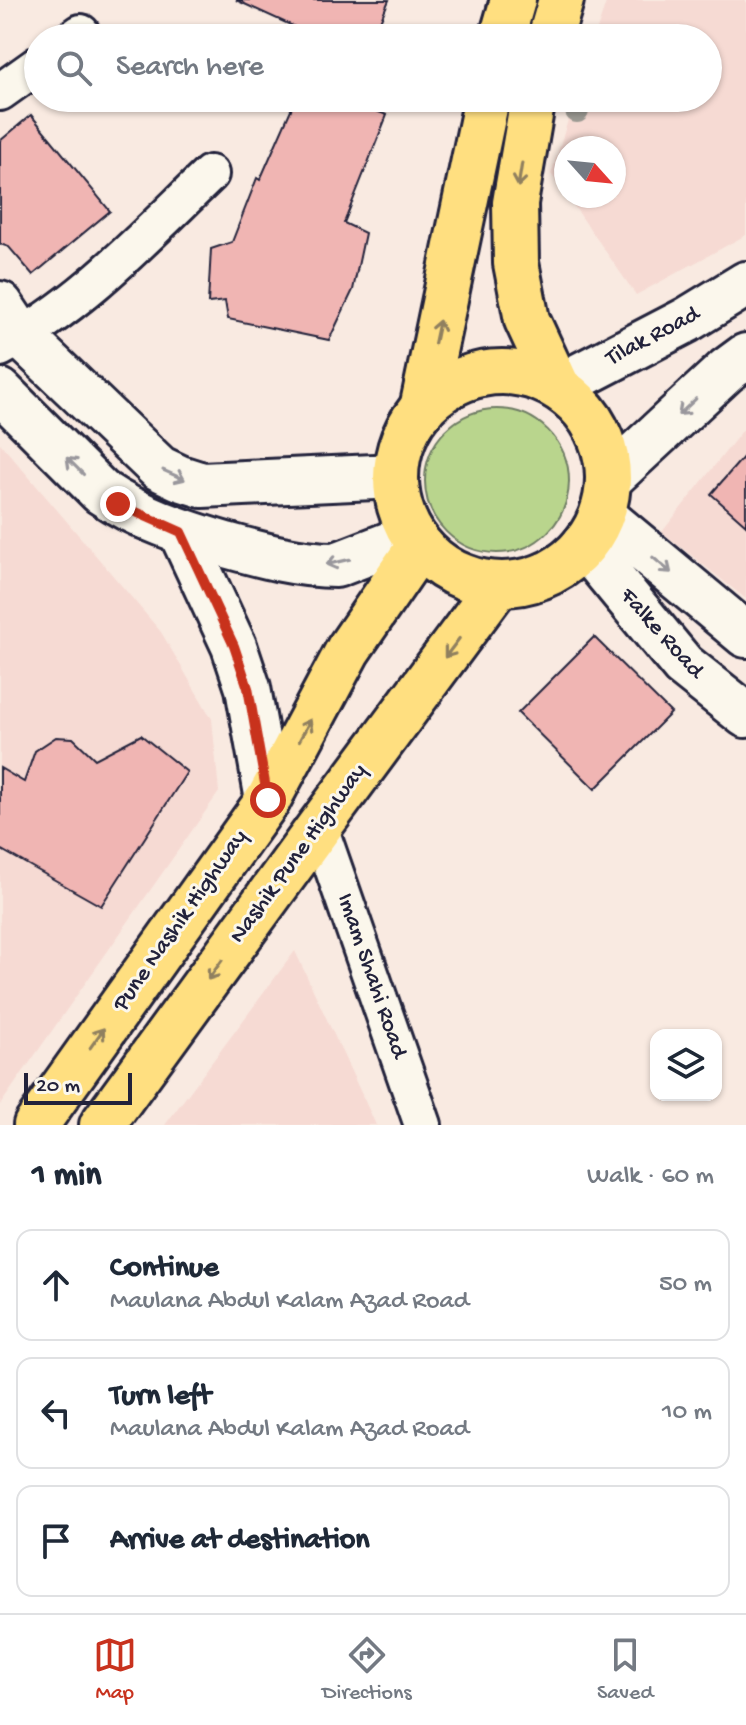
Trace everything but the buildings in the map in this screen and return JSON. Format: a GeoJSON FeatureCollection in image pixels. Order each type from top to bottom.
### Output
{"type":"FeatureCollection","features":[{"type":"Feature","properties":{"kind":"highway"},"geometry":{"type":"LineString","coordinates":[[506,24],[513,0]]}},
{"type":"Feature","properties":{"kind":"highway"},"geometry":{"type":"LineString","coordinates":[[554,24],[561,0]]}},
{"type":"Feature","properties":{"kind":"highway"},"geometry":{"type":"LineString","coordinates":[[422,409],[484,112]]}},
{"type":"Feature","properties":{"kind":"highway"},"geometry":{"type":"LineString","coordinates":[[531,112],[515,203],[516,263],[527,320],[558,387]]}},
{"type":"Feature","properties":{"kind":"highway"},"geometry":{"type":"LineString","coordinates":[[501,372],[531,376],[558,387],[579,405],[595,427],[605,453],[598,513],[560,568],[531,581],[498,585],[473,581],[448,571],[415,542],[399,507],[396,476],[399,452],[408,429],[422,409],[444,389],[471,376],[501,372]]}},
{"type":"Feature","properties":{"kind":"highway","name":"Pune Nashik Highway"},"geometry":{"type":"LineString","coordinates":[[36,1125],[268,800],[348,650],[415,542]]}},
{"type":"Feature","properties":{"kind":"highway","name":"Nashik Pune Highway"},"geometry":{"type":"LineString","coordinates":[[102,1125],[498,585]]}},
{"type":"Feature","properties":{"kind":"street"},"geometry":{"type":"LineString","coordinates":[[0,92],[24,75]]}},
{"type":"Feature","properties":{"kind":"street"},"geometry":{"type":"LineString","coordinates":[[210,174],[89,288],[7,329],[159,468],[180,478],[202,485],[396,476]]}},
{"type":"Feature","properties":{"kind":"street","name":"Tilak Road"},"geometry":{"type":"LineString","coordinates":[[558,387],[687,320],[746,284]]}},
{"type":"Feature","properties":{"kind":"street"},"geometry":{"type":"LineString","coordinates":[[598,513],[727,370],[746,356]]}},
{"type":"Feature","properties":{"kind":"street"},"geometry":{"type":"LineString","coordinates":[[0,391],[101,492],[118,504],[181,532],[273,558],[324,565],[336,565],[415,542]]}},
{"type":"Feature","properties":{"kind":"street","name":"Falke Road"},"geometry":{"type":"LineString","coordinates":[[598,513],[746,635]]}},
{"type":"Feature","properties":{"kind":"street","name":"Falke Road"},"geometry":{"type":"LineString","coordinates":[[598,513],[683,665],[746,715]]}},
{"type":"Feature","properties":{"kind":"street"},"geometry":{"type":"LineString","coordinates":[[181,532],[234,646],[248,688],[268,800]]}},
{"type":"Feature","properties":{"kind":"street","name":"Imam Shahi Road"},"geometry":{"type":"LineString","coordinates":[[319,827],[423,1125]]}},
{"type":"Feature","properties":{"kind":"shaded area"},"geometry":{"type":"Polygon","coordinates":[[[607,0],[746,0],[746,235],[636,295],[575,208],[626,208],[626,136],[563,136],[571,112],[722,112],[722,24],[599,24],[607,0]]]}},
{"type":"Feature","properties":{"kind":"shaded area"},"geometry":{"type":"Polygon","coordinates":[[[746,426],[746,599],[662,532],[746,426]]]}},
{"type":"Feature","properties":{"kind":"shaded area"},"geometry":{"type":"Polygon","coordinates":[[[0,443],[161,632],[212,719],[219,792],[0,1105],[0,443]]]}},
{"type":"Feature","properties":{"kind":"shaded area"},"geometry":{"type":"Polygon","coordinates":[[[295,951],[376,1125],[165,1125],[295,951]]]}},
{"type":"Feature","properties":{"kind":"green space"},"geometry":{"type":"Polygon","coordinates":[[[497,409],[524,415],[548,430],[563,454],[569,481],[563,508],[548,532],[524,547],[497,553],[470,547],[446,532],[431,508],[425,481],[431,454],[446,430],[470,415],[497,409]]]}},
{"type":"Feature","properties":{"kind":"route"},"geometry":{"type":"LineString","coordinates":[[118,504],[181,532],[234,646],[248,688],[268,800]]}}]}
